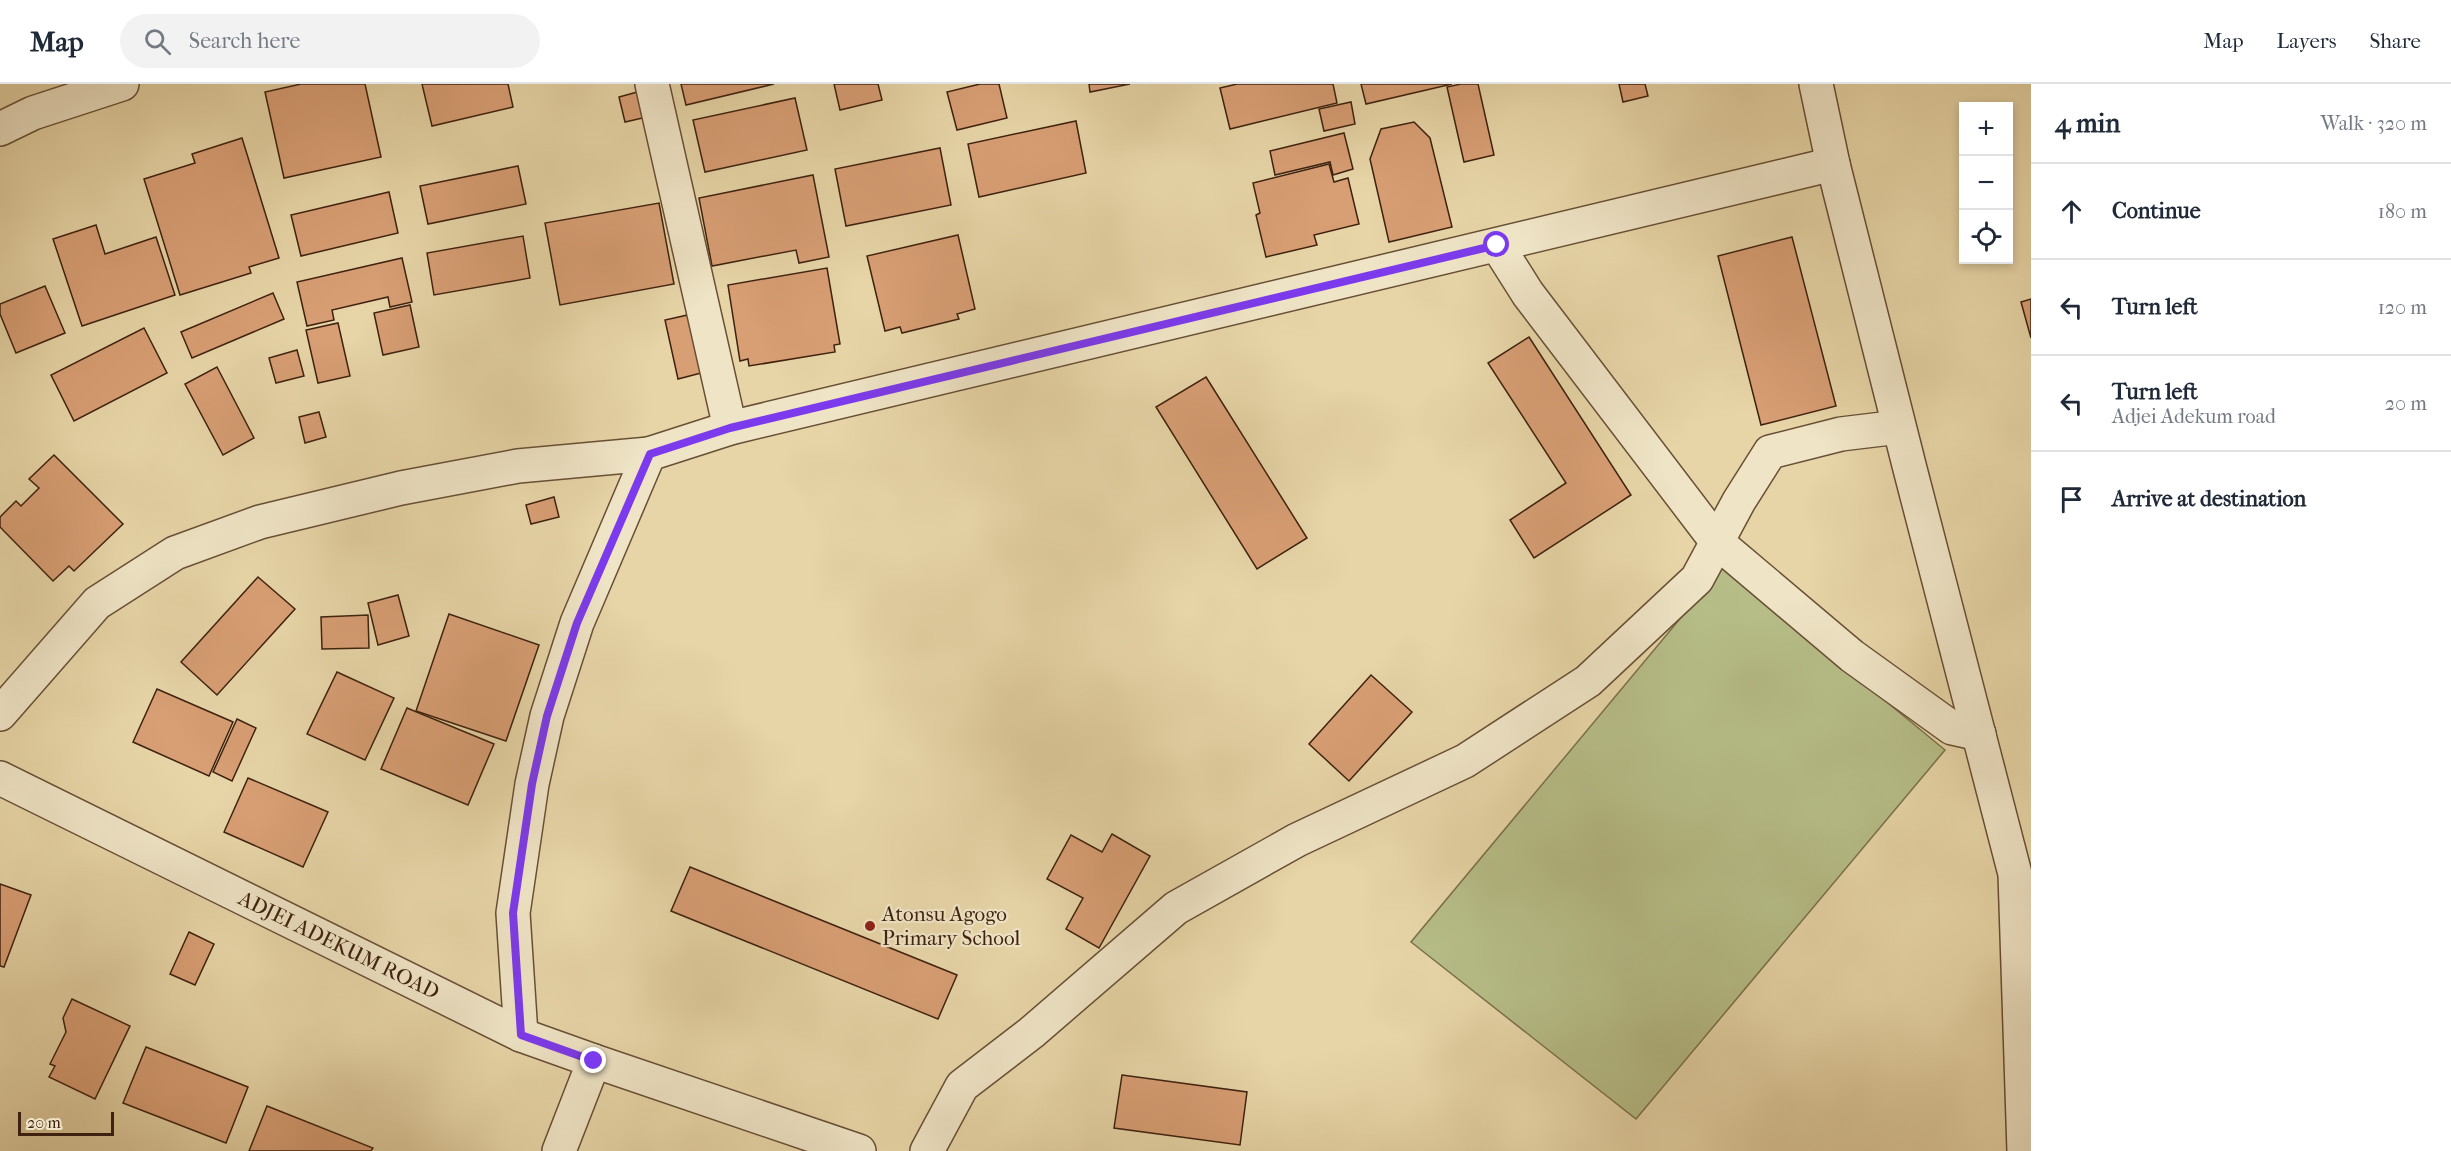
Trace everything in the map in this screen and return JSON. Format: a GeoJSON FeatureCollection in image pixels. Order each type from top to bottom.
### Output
{"type":"FeatureCollection","features":[{"type":"Feature","properties":{"kind":"street"},"geometry":{"type":"LineString","coordinates":[[0,129],[33,113],[122,84]]}},
{"type":"Feature","properties":{"kind":"street"},"geometry":{"type":"LineString","coordinates":[[652,84],[730,428]]}},
{"type":"Feature","properties":{"kind":"street"},"geometry":{"type":"LineString","coordinates":[[1816,84],[1833,164],[1979,734],[2023,872],[2024,1151]]}},
{"type":"Feature","properties":{"kind":"street"},"geometry":{"type":"LineString","coordinates":[[0,714],[97,603],[175,553],[260,522],[400,488],[518,466],[650,454],[730,428],[1833,164]]}},
{"type":"Feature","properties":{"kind":"street"},"geometry":{"type":"LineString","coordinates":[[1497,245],[1528,294],[1717,542],[1862,663],[1952,728],[1979,734]]}},
{"type":"Feature","properties":{"kind":"street"},"geometry":{"type":"LineString","coordinates":[[927,1151],[962,1086],[1031,1033],[1176,908],[1297,840],[1465,761],[1588,681],[1697,579],[1770,452],[1840,434],[1899,427]]}},
{"type":"Feature","properties":{"kind":"street"},"geometry":{"type":"LineString","coordinates":[[521,1035],[513,913],[532,784],[547,716],[577,623],[650,454]]}},
{"type":"Feature","properties":{"kind":"street","name":"ADJEI ADEKUM ROAD"},"geometry":{"type":"LineString","coordinates":[[0,778],[521,1035],[860,1151]]}},
{"type":"Feature","properties":{"kind":"street"},"geometry":{"type":"LineString","coordinates":[[559,1151],[594,1061]]}},
{"type":"Feature","properties":{"kind":"green space"},"geometry":{"type":"Polygon","coordinates":[[[1723,567],[1945,750],[1636,1119],[1411,942],[1723,567]]]}},
{"type":"Feature","properties":{"kind":"building"},"geometry":{"type":"Polygon","coordinates":[[[301,84],[365,84],[381,157],[284,178],[265,92],[301,84]]]}},
{"type":"Feature","properties":{"kind":"building"},"geometry":{"type":"Polygon","coordinates":[[[422,84],[508,84],[513,107],[432,126],[422,84]]]}},
{"type":"Feature","properties":{"kind":"building"},"geometry":{"type":"Polygon","coordinates":[[[681,84],[774,84],[686,105],[681,84]]]}},
{"type":"Feature","properties":{"kind":"building"},"geometry":{"type":"Polygon","coordinates":[[[834,84],[878,84],[882,100],[840,110],[834,84]]]}},
{"type":"Feature","properties":{"kind":"building"},"geometry":{"type":"Polygon","coordinates":[[[980,84],[999,84],[1007,118],[957,130],[947,92],[980,84]]]}},
{"type":"Feature","properties":{"kind":"building"},"geometry":{"type":"Polygon","coordinates":[[[1089,84],[1130,84],[1090,92],[1089,84]]]}},
{"type":"Feature","properties":{"kind":"building"},"geometry":{"type":"Polygon","coordinates":[[[1237,84],[1333,84],[1337,103],[1230,129],[1220,88],[1237,84]]]}},
{"type":"Feature","properties":{"kind":"building"},"geometry":{"type":"Polygon","coordinates":[[[1361,84],[1452,84],[1366,104],[1361,84]]]}},
{"type":"Feature","properties":{"kind":"building"},"geometry":{"type":"Polygon","coordinates":[[[1478,84],[1494,155],[1464,162],[1447,87],[1478,84]]]}},
{"type":"Feature","properties":{"kind":"building"},"geometry":{"type":"Polygon","coordinates":[[[1619,84],[1645,84],[1648,96],[1623,102],[1619,84]]]}},
{"type":"Feature","properties":{"kind":"building"},"geometry":{"type":"Polygon","coordinates":[[[641,91],[647,117],[625,122],[619,97],[641,91]]]}},
{"type":"Feature","properties":{"kind":"building"},"geometry":{"type":"Polygon","coordinates":[[[795,98],[807,150],[705,172],[693,120],[795,98]]]}},
{"type":"Feature","properties":{"kind":"building"},"geometry":{"type":"Polygon","coordinates":[[[1351,102],[1355,124],[1324,131],[1319,109],[1351,102]]]}},
{"type":"Feature","properties":{"kind":"building"},"geometry":{"type":"Polygon","coordinates":[[[1076,121],[1086,173],[979,197],[968,144],[1076,121]]]}},
{"type":"Feature","properties":{"kind":"building"},"geometry":{"type":"Polygon","coordinates":[[[1414,122],[1430,138],[1452,227],[1389,242],[1370,159],[1381,129],[1414,122]]]}},
{"type":"Feature","properties":{"kind":"building"},"geometry":{"type":"Polygon","coordinates":[[[1344,133],[1353,169],[1333,175],[1330,162],[1275,175],[1270,151],[1344,133]]]}},
{"type":"Feature","properties":{"kind":"building"},"geometry":{"type":"Polygon","coordinates":[[[242,138],[279,258],[249,267],[251,273],[180,295],[144,179],[195,163],[192,154],[242,138]]]}},
{"type":"Feature","properties":{"kind":"building"},"geometry":{"type":"Polygon","coordinates":[[[940,148],[951,205],[846,226],[835,169],[940,148]]]}},
{"type":"Feature","properties":{"kind":"building"},"geometry":{"type":"Polygon","coordinates":[[[1329,164],[1334,182],[1348,178],[1359,224],[1314,235],[1317,245],[1266,257],[1256,215],[1260,213],[1253,183],[1329,164]]]}},
{"type":"Feature","properties":{"kind":"building"},"geometry":{"type":"Polygon","coordinates":[[[518,166],[526,204],[428,224],[420,186],[518,166]]]}},
{"type":"Feature","properties":{"kind":"building"},"geometry":{"type":"Polygon","coordinates":[[[813,175],[829,257],[799,263],[796,250],[712,266],[699,198],[813,175]]]}},
{"type":"Feature","properties":{"kind":"building"},"geometry":{"type":"Polygon","coordinates":[[[389,192],[398,233],[301,256],[291,215],[389,192]]]}},
{"type":"Feature","properties":{"kind":"building"},"geometry":{"type":"Polygon","coordinates":[[[659,203],[674,284],[560,305],[545,223],[659,203]]]}},
{"type":"Feature","properties":{"kind":"building"},"geometry":{"type":"Polygon","coordinates":[[[96,225],[105,254],[156,237],[175,295],[82,326],[53,239],[96,225]]]}},
{"type":"Feature","properties":{"kind":"building"},"geometry":{"type":"Polygon","coordinates":[[[958,235],[975,309],[957,314],[959,319],[902,333],[900,327],[885,331],[867,256],[958,235]]]}},
{"type":"Feature","properties":{"kind":"building"},"geometry":{"type":"Polygon","coordinates":[[[523,236],[530,278],[434,295],[427,253],[523,236]]]}},
{"type":"Feature","properties":{"kind":"building"},"geometry":{"type":"Polygon","coordinates":[[[1792,237],[1836,406],[1761,425],[1718,256],[1792,237]]]}},
{"type":"Feature","properties":{"kind":"building"},"geometry":{"type":"Polygon","coordinates":[[[402,258],[412,302],[390,307],[388,297],[332,310],[334,320],[307,326],[297,282],[402,258]]]}},
{"type":"Feature","properties":{"kind":"building"},"geometry":{"type":"Polygon","coordinates":[[[827,268],[840,344],[834,345],[835,352],[749,366],[748,359],[740,361],[728,285],[827,268]]]}},
{"type":"Feature","properties":{"kind":"building"},"geometry":{"type":"Polygon","coordinates":[[[45,286],[65,333],[16,353],[0,314],[0,304],[45,286]]]}},
{"type":"Feature","properties":{"kind":"building"},"geometry":{"type":"Polygon","coordinates":[[[273,293],[284,319],[192,358],[181,332],[273,293]]]}},
{"type":"Feature","properties":{"kind":"building"},"geometry":{"type":"Polygon","coordinates":[[[2031,299],[2031,338],[2021,302],[2031,299]]]}},
{"type":"Feature","properties":{"kind":"building"},"geometry":{"type":"Polygon","coordinates":[[[410,305],[419,347],[383,355],[374,313],[410,305]]]}},
{"type":"Feature","properties":{"kind":"building"},"geometry":{"type":"Polygon","coordinates":[[[692,314],[705,372],[678,379],[665,320],[692,314]]]}},
{"type":"Feature","properties":{"kind":"building"},"geometry":{"type":"Polygon","coordinates":[[[338,323],[350,376],[318,383],[306,330],[338,323]]]}},
{"type":"Feature","properties":{"kind":"building"},"geometry":{"type":"Polygon","coordinates":[[[144,328],[167,373],[74,421],[51,375],[144,328]]]}},
{"type":"Feature","properties":{"kind":"building"},"geometry":{"type":"Polygon","coordinates":[[[1529,337],[1631,495],[1534,558],[1510,520],[1566,483],[1488,363],[1529,337]]]}},
{"type":"Feature","properties":{"kind":"building"},"geometry":{"type":"Polygon","coordinates":[[[297,350],[304,376],[276,383],[269,358],[297,350]]]}},
{"type":"Feature","properties":{"kind":"building"},"geometry":{"type":"Polygon","coordinates":[[[217,367],[254,438],[223,455],[185,384],[217,367]]]}},
{"type":"Feature","properties":{"kind":"building"},"geometry":{"type":"Polygon","coordinates":[[[1206,377],[1307,538],[1257,569],[1156,407],[1206,377]]]}},
{"type":"Feature","properties":{"kind":"building"},"geometry":{"type":"Polygon","coordinates":[[[319,412],[326,437],[305,443],[299,417],[319,412]]]}},
{"type":"Feature","properties":{"kind":"building"},"geometry":{"type":"Polygon","coordinates":[[[54,455],[123,524],[74,571],[69,566],[53,581],[0,527],[0,517],[16,501],[21,506],[39,488],[29,479],[54,455]]]}},
{"type":"Feature","properties":{"kind":"building"},"geometry":{"type":"Polygon","coordinates":[[[554,497],[559,517],[531,524],[526,505],[554,497]]]}},
{"type":"Feature","properties":{"kind":"building"},"geometry":{"type":"Polygon","coordinates":[[[258,577],[295,609],[217,695],[181,662],[258,577]]]}},
{"type":"Feature","properties":{"kind":"building"},"geometry":{"type":"Polygon","coordinates":[[[398,595],[409,636],[378,645],[368,603],[398,595]]]}},
{"type":"Feature","properties":{"kind":"building"},"geometry":{"type":"Polygon","coordinates":[[[449,614],[539,645],[506,741],[416,711],[449,614]]]}},
{"type":"Feature","properties":{"kind":"building"},"geometry":{"type":"Polygon","coordinates":[[[368,615],[369,648],[322,649],[321,617],[368,615]]]}},
{"type":"Feature","properties":{"kind":"building"},"geometry":{"type":"Polygon","coordinates":[[[337,672],[394,698],[365,760],[307,734],[337,672]]]}},
{"type":"Feature","properties":{"kind":"building"},"geometry":{"type":"Polygon","coordinates":[[[1371,675],[1412,712],[1349,781],[1309,744],[1371,675]]]}},
{"type":"Feature","properties":{"kind":"building"},"geometry":{"type":"Polygon","coordinates":[[[157,689],[233,722],[209,776],[133,742],[157,689]]]}},
{"type":"Feature","properties":{"kind":"building"},"geometry":{"type":"Polygon","coordinates":[[[407,708],[494,744],[468,805],[381,769],[407,708]]]}},
{"type":"Feature","properties":{"kind":"building"},"geometry":{"type":"Polygon","coordinates":[[[237,719],[256,728],[232,781],[213,772],[237,719]]]}},
{"type":"Feature","properties":{"kind":"building"},"geometry":{"type":"Polygon","coordinates":[[[248,778],[328,812],[303,867],[224,832],[248,778]]]}},
{"type":"Feature","properties":{"kind":"building"},"geometry":{"type":"Polygon","coordinates":[[[1112,834],[1150,856],[1099,948],[1066,929],[1083,898],[1047,879],[1071,835],[1102,852],[1112,834]]]}},
{"type":"Feature","properties":{"kind":"building"},"geometry":{"type":"Polygon","coordinates":[[[690,867],[957,975],[938,1019],[671,911],[690,867]]]}},
{"type":"Feature","properties":{"kind":"building"},"geometry":{"type":"Polygon","coordinates":[[[0,884],[31,895],[4,967],[0,966],[0,884]]]}},
{"type":"Feature","properties":{"kind":"building"},"geometry":{"type":"Polygon","coordinates":[[[189,932],[214,944],[195,985],[170,974],[189,932]]]}},
{"type":"Feature","properties":{"kind":"building"},"geometry":{"type":"Polygon","coordinates":[[[72,999],[130,1026],[95,1099],[49,1077],[55,1066],[50,1064],[66,1032],[63,1018],[72,999]]]}},
{"type":"Feature","properties":{"kind":"building"},"geometry":{"type":"Polygon","coordinates":[[[146,1047],[248,1087],[226,1143],[123,1103],[146,1047]]]}},
{"type":"Feature","properties":{"kind":"building"},"geometry":{"type":"Polygon","coordinates":[[[1122,1075],[1247,1092],[1240,1145],[1114,1128],[1122,1075]]]}},
{"type":"Feature","properties":{"kind":"building"},"geometry":{"type":"Polygon","coordinates":[[[267,1106],[373,1148],[371,1151],[249,1151],[267,1106]]]}},
{"type":"Feature","properties":{"kind":"place","name":"Atonsu Agogo Primary School"},"geometry":{"type":"Point","coordinates":[870,926]}},
{"type":"Feature","properties":{"kind":"route"},"geometry":{"type":"LineString","coordinates":[[594,1061],[521,1035],[513,913],[532,784],[547,716],[577,623],[650,454],[730,428],[1497,245]]}}]}
